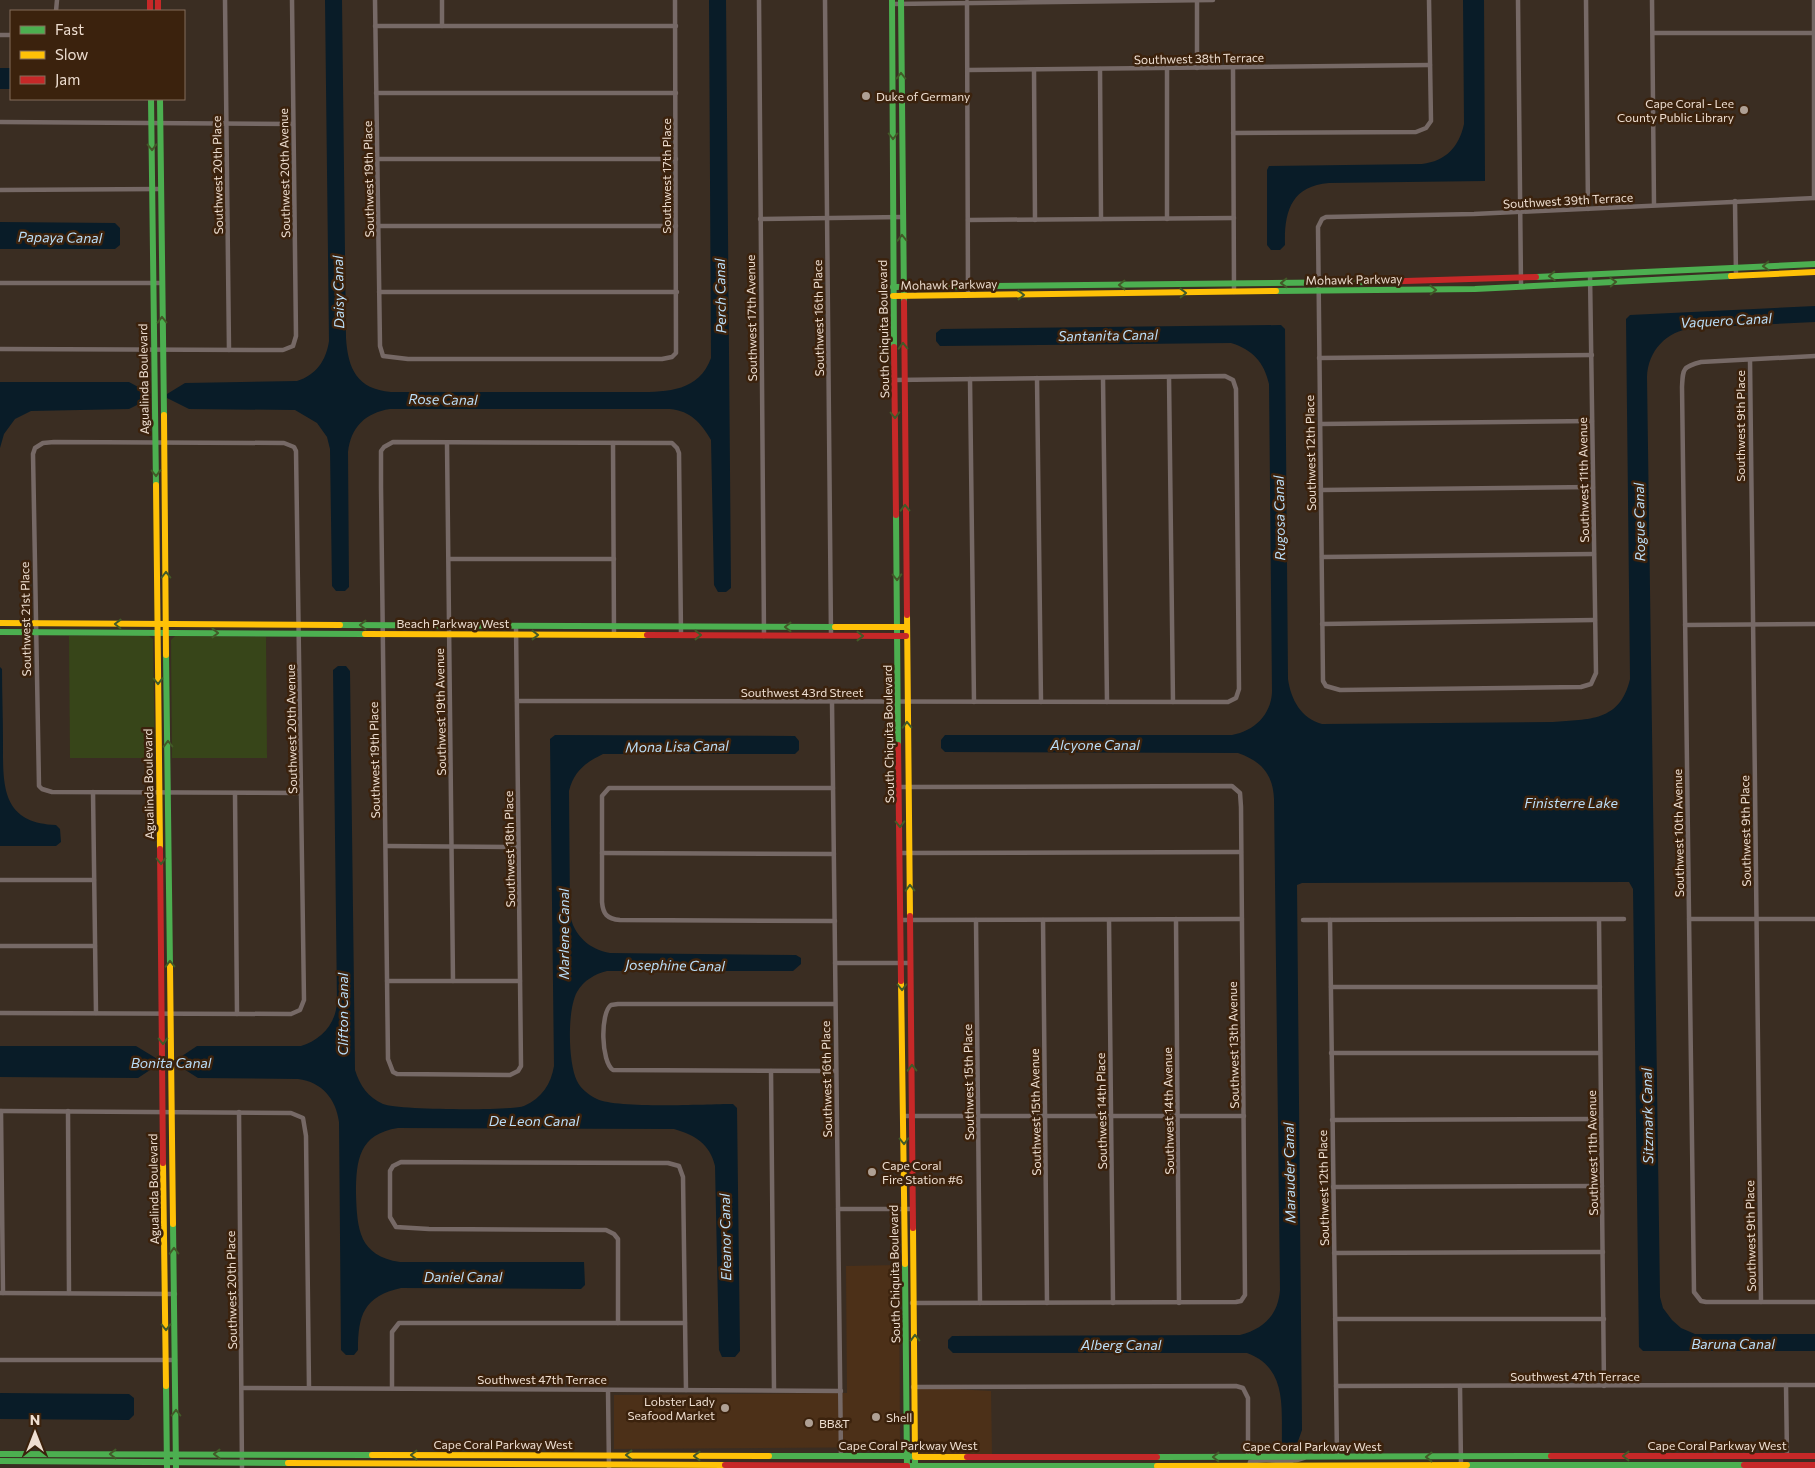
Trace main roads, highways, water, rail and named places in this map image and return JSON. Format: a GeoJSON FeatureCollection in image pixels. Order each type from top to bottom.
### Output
{"type":"FeatureCollection","features":[{"type":"Feature","properties":{"kind":"water"},"geometry":{"type":"Polygon","coordinates":[[[325,0],[342,0],[346,338],[349,359],[357,376],[370,387],[391,392],[638,392],[671,390],[691,383],[706,369],[711,358],[709,0],[726,0],[731,588],[726,592],[718,592],[714,585],[711,440],[699,423],[684,412],[670,409],[390,409],[373,414],[356,428],[352,435],[348,452],[349,587],[345,591],[336,591],[332,586],[330,449],[327,437],[317,423],[295,410],[189,409],[167,398],[167,394],[185,383],[297,381],[310,375],[323,361],[329,341],[325,0]]]}},
{"type":"Feature","properties":{"kind":"water"},"geometry":{"type":"Polygon","coordinates":[[[1463,0],[1484,0],[1485,181],[1329,183],[1316,185],[1298,195],[1292,203],[1286,222],[1285,245],[1280,250],[1271,250],[1267,245],[1267,170],[1269,166],[1422,164],[1438,160],[1455,146],[1464,124],[1463,0]]]}},
{"type":"Feature","properties":{"kind":"water"},"geometry":{"type":"Polygon","coordinates":[[[0,68],[10,68],[10,89],[0,89],[0,68]]]}},
{"type":"Feature","properties":{"kind":"water","name":"Papaya Canal"},"geometry":{"type":"Polygon","coordinates":[[[0,222],[115,223],[120,228],[120,245],[115,249],[0,249],[0,222]]]}},
{"type":"Feature","properties":{"kind":"water"},"geometry":{"type":"Polygon","coordinates":[[[1815,306],[1815,322],[1693,328],[1675,333],[1660,344],[1655,351],[1648,368],[1647,377],[1660,1297],[1663,1308],[1672,1320],[1681,1328],[1695,1334],[1815,1334],[1815,1351],[1643,1351],[1639,1347],[1633,889],[1629,882],[1302,883],[1297,885],[1302,1430],[1295,1450],[1295,1468],[1291,1468],[1290,1450],[1282,1444],[1280,1391],[1276,1379],[1270,1369],[1260,1360],[1247,1353],[953,1353],[948,1348],[948,1340],[952,1336],[1240,1335],[1263,1325],[1273,1314],[1279,1299],[1274,799],[1268,776],[1259,764],[1238,753],[945,752],[941,748],[941,740],[945,735],[1232,735],[1247,730],[1260,721],[1268,708],[1272,692],[1269,384],[1261,363],[1246,349],[1231,343],[940,346],[936,341],[936,333],[941,329],[1281,325],[1285,329],[1288,679],[1289,687],[1298,707],[1308,717],[1322,724],[1553,722],[1591,718],[1611,711],[1625,693],[1630,679],[1626,319],[1630,315],[1815,306]]]}},
{"type":"Feature","properties":{"kind":"water"},"geometry":{"type":"Polygon","coordinates":[[[0,382],[129,382],[151,394],[151,398],[129,409],[31,411],[15,419],[4,434],[0,448],[0,382]]]}},
{"type":"Feature","properties":{"kind":"water"},"geometry":{"type":"Polygon","coordinates":[[[338,666],[346,666],[350,671],[355,1070],[359,1081],[369,1094],[383,1104],[393,1106],[430,1109],[514,1108],[524,1106],[536,1099],[545,1090],[551,1079],[554,1066],[550,739],[555,735],[795,736],[799,741],[799,750],[795,754],[603,754],[581,768],[574,778],[569,791],[570,914],[575,929],[589,945],[610,953],[796,955],[801,958],[801,964],[793,971],[607,971],[586,981],[577,992],[570,1023],[570,1050],[574,1073],[581,1087],[597,1099],[623,1104],[642,1105],[733,1104],[737,1108],[740,1351],[735,1357],[722,1357],[719,1350],[715,1166],[713,1158],[705,1146],[682,1131],[674,1129],[398,1128],[375,1136],[362,1150],[357,1170],[356,1194],[358,1219],[363,1239],[376,1254],[386,1259],[400,1262],[584,1262],[585,1285],[581,1289],[401,1288],[379,1296],[371,1302],[362,1317],[358,1350],[354,1355],[346,1355],[341,1350],[339,1122],[335,1106],[321,1088],[298,1079],[198,1078],[176,1064],[159,1064],[138,1078],[0,1077],[0,1046],[136,1046],[159,1060],[176,1060],[197,1046],[301,1046],[315,1040],[326,1030],[334,1017],[337,1002],[333,670],[338,666]]]}},
{"type":"Feature","properties":{"kind":"water"},"geometry":{"type":"Polygon","coordinates":[[[0,667],[2,669],[5,787],[15,809],[25,817],[38,823],[56,825],[60,829],[61,842],[56,846],[0,846],[0,667]]]}},
{"type":"Feature","properties":{"kind":"water"},"geometry":{"type":"Polygon","coordinates":[[[0,1393],[129,1394],[134,1398],[134,1415],[129,1420],[0,1419],[0,1393]]]}},
{"type":"Feature","properties":{"kind":"place","name":"Duke of Germany"},"geometry":{"type":"Point","coordinates":[866,96]}},
{"type":"Feature","properties":{"kind":"place","name":"Cape Coral - Lee County Public Library"},"geometry":{"type":"Point","coordinates":[1744,110]}},
{"type":"Feature","properties":{"kind":"place","name":"Cape Coral Fire Station #6"},"geometry":{"type":"Point","coordinates":[872,1172]}},
{"type":"Feature","properties":{"kind":"place","name":"Lobster Lady Seafood Market"},"geometry":{"type":"Point","coordinates":[725,1408]}},
{"type":"Feature","properties":{"kind":"place","name":"Shell"},"geometry":{"type":"Point","coordinates":[876,1417]}},
{"type":"Feature","properties":{"kind":"place","name":"BB&T"},"geometry":{"type":"Point","coordinates":[809,1423]}},
{"type":"Feature","properties":{"kind":"water label","name":"Daisy Canal"},"geometry":{"type":"Point","coordinates":[338,292]}},
{"type":"Feature","properties":{"kind":"water label","name":"Perch Canal"},"geometry":{"type":"Point","coordinates":[720,296]}},
{"type":"Feature","properties":{"kind":"water label","name":"Vaquero Canal"},"geometry":{"type":"Point","coordinates":[1726,320]}},
{"type":"Feature","properties":{"kind":"water label","name":"Santanita Canal"},"geometry":{"type":"Point","coordinates":[1108,335]}},
{"type":"Feature","properties":{"kind":"water label","name":"Rose Canal"},"geometry":{"type":"Point","coordinates":[443,399]}},
{"type":"Feature","properties":{"kind":"water label","name":"Rugosa Canal"},"geometry":{"type":"Point","coordinates":[1279,518]}},
{"type":"Feature","properties":{"kind":"water label","name":"Rogue Canal"},"geometry":{"type":"Point","coordinates":[1639,522]}},
{"type":"Feature","properties":{"kind":"water label","name":"Alcyone Canal"},"geometry":{"type":"Point","coordinates":[1095,744]}},
{"type":"Feature","properties":{"kind":"water label","name":"Mona Lisa Canal"},"geometry":{"type":"Point","coordinates":[677,746]}},
{"type":"Feature","properties":{"kind":"water label","name":"Finisterre Lake"},"geometry":{"type":"Point","coordinates":[1571,802]}},
{"type":"Feature","properties":{"kind":"water label","name":"Marlene Canal"},"geometry":{"type":"Point","coordinates":[563,934]}},
{"type":"Feature","properties":{"kind":"water label","name":"Josephine Canal"},"geometry":{"type":"Point","coordinates":[675,965]}},
{"type":"Feature","properties":{"kind":"water label","name":"Clifton Canal"},"geometry":{"type":"Point","coordinates":[342,1014]}},
{"type":"Feature","properties":{"kind":"water label","name":"Bonita Canal"},"geometry":{"type":"Point","coordinates":[171,1062]}},
{"type":"Feature","properties":{"kind":"water label","name":"Sitzmark Canal"},"geometry":{"type":"Point","coordinates":[1647,1116]}},
{"type":"Feature","properties":{"kind":"water label","name":"De Leon Canal"},"geometry":{"type":"Point","coordinates":[534,1120]}},
{"type":"Feature","properties":{"kind":"water label","name":"Marauder Canal"},"geometry":{"type":"Point","coordinates":[1289,1173]}},
{"type":"Feature","properties":{"kind":"water label","name":"Eleanor Canal"},"geometry":{"type":"Point","coordinates":[725,1237]}},
{"type":"Feature","properties":{"kind":"water label","name":"Daniel Canal"},"geometry":{"type":"Point","coordinates":[463,1276]}},
{"type":"Feature","properties":{"kind":"water label","name":"Baruna Canal"},"geometry":{"type":"Point","coordinates":[1733,1343]}},
{"type":"Feature","properties":{"kind":"water label","name":"Alberg Canal"},"geometry":{"type":"Point","coordinates":[1121,1344]}}]}
